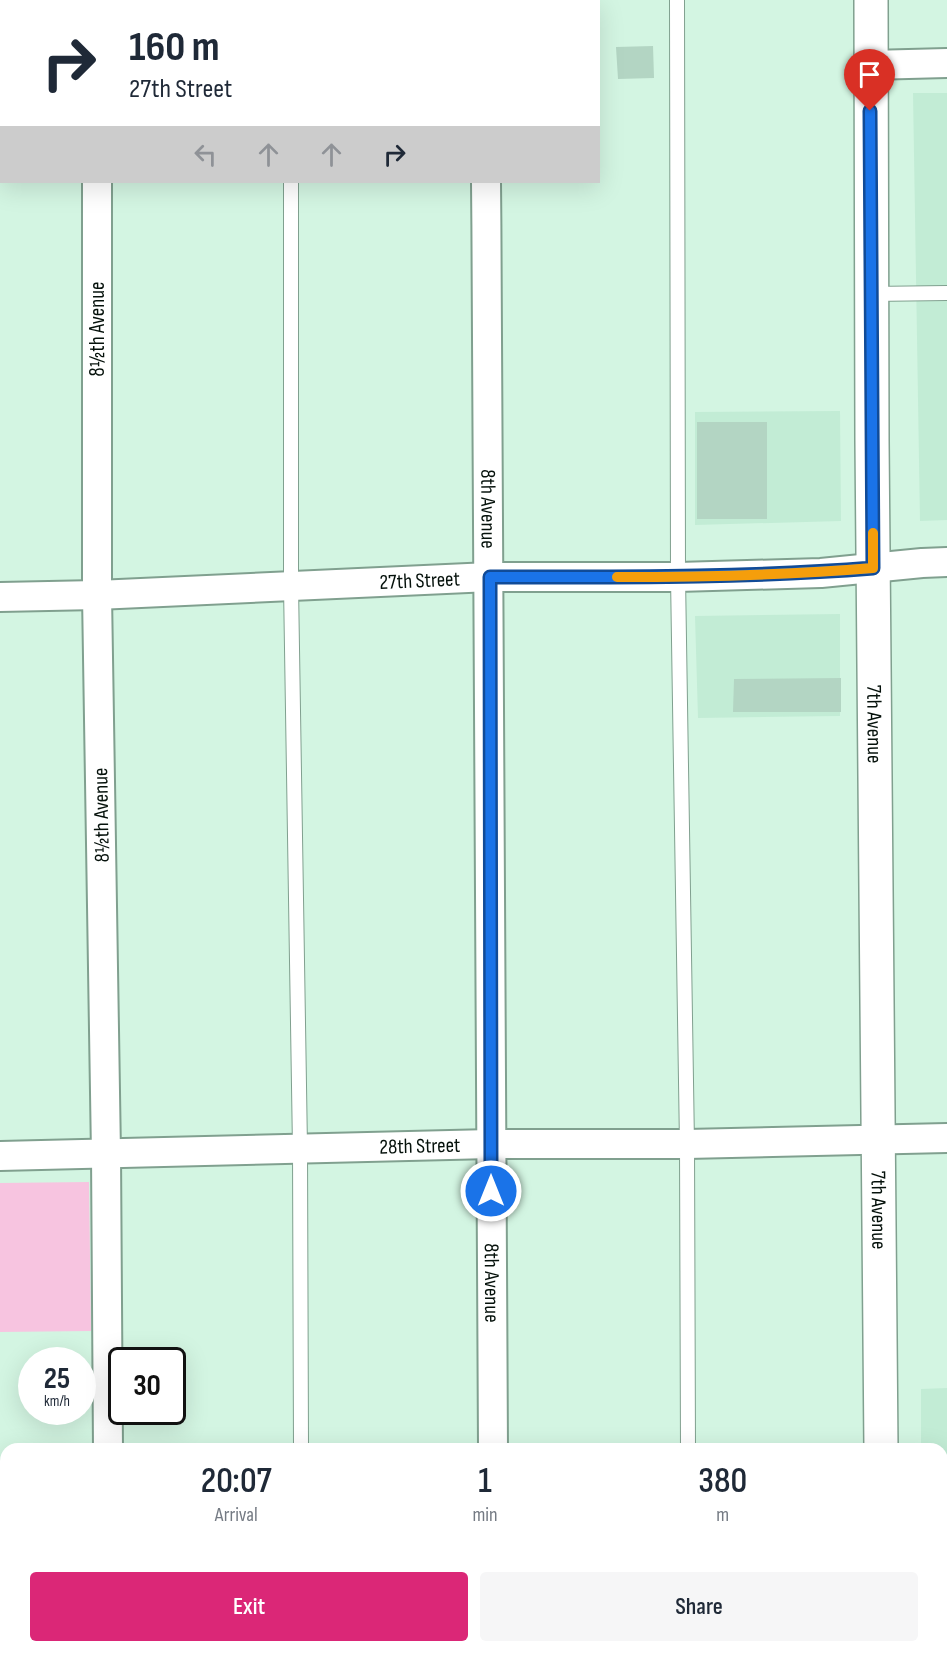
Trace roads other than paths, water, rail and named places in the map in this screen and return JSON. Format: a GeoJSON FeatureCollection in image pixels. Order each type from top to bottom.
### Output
{"type":"FeatureCollection","features":[{"type":"Feature","properties":{"kind":"street","name":"7th Avenue"},"geometry":{"type":"LineString","coordinates":[[871,0],[871,294],[881,1443]]}},
{"type":"Feature","properties":{"kind":"street"},"geometry":{"type":"LineString","coordinates":[[870,65],[947,63]]}},
{"type":"Feature","properties":{"kind":"street","name":"8½th Avenue"},"geometry":{"type":"LineString","coordinates":[[97,183],[97,595],[108,1443]]}},
{"type":"Feature","properties":{"kind":"street","name":"8th Avenue"},"geometry":{"type":"LineString","coordinates":[[486,183],[490,577],[493,1443]]}},
{"type":"Feature","properties":{"kind":"street","name":"27th Street"},"geometry":{"type":"LineString","coordinates":[[0,597],[97,595],[490,577],[678,577],[815,573],[922,562],[947,562]]}},
{"type":"Feature","properties":{"kind":"street","name":"28th Street"},"geometry":{"type":"LineString","coordinates":[[0,1156],[491,1144],[687,1144],[947,1138]]}},
{"type":"Feature","properties":{"kind":"lane"},"geometry":{"type":"LineString","coordinates":[[677,0],[678,577],[687,1144],[688,1443]]}},
{"type":"Feature","properties":{"kind":"lane"},"geometry":{"type":"LineString","coordinates":[[291,183],[291,586],[300,1148],[301,1443]]}},
{"type":"Feature","properties":{"kind":"lane"},"geometry":{"type":"LineString","coordinates":[[871,294],[947,293]]}}]}
